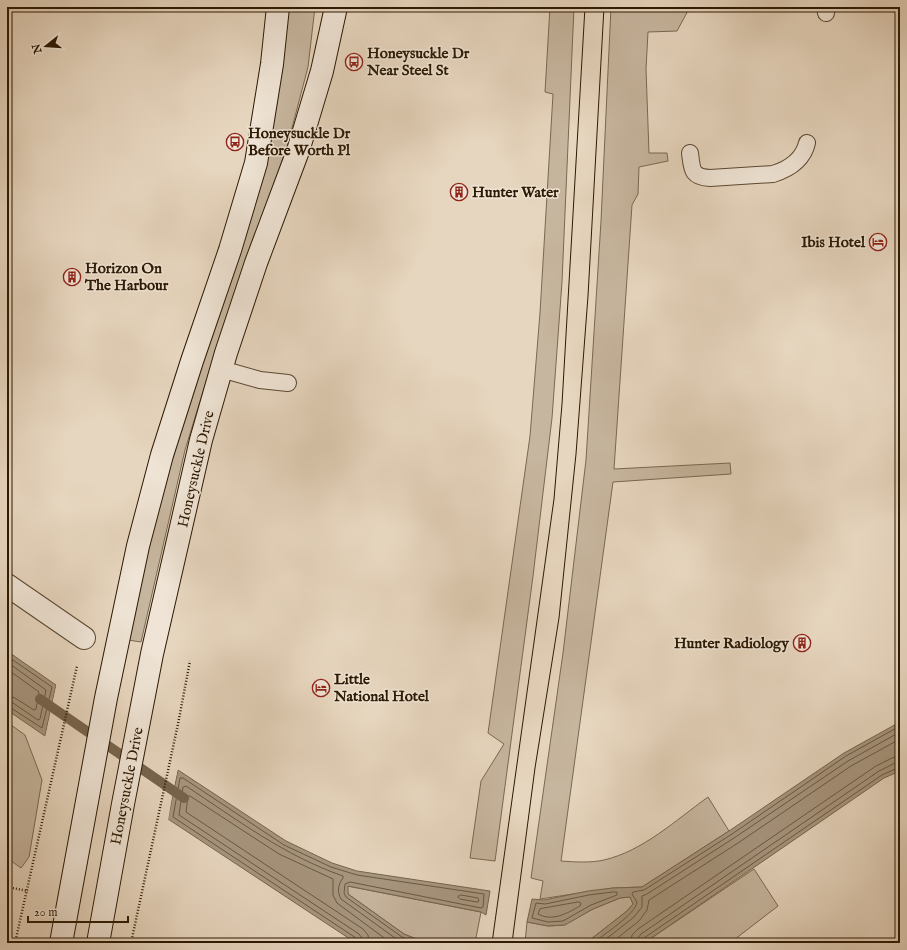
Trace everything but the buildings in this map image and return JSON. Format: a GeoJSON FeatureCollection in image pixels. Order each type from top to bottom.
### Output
{"type":"FeatureCollection","features":[{"type":"Feature","properties":{"kind":"main road","name":"Honeysuckle Drive"},"geometry":{"type":"LineString","coordinates":[[60,943],[106,698],[138,546],[162,455],[230,250],[256,163],[272,64],[278,7]]}},
{"type":"Feature","properties":{"kind":"main road","name":"Honeysuckle Drive"},"geometry":{"type":"LineString","coordinates":[[98,943],[152,654],[201,440],[221,369],[256,263],[298,151],[322,72],[336,7]]}},
{"type":"Feature","properties":{"kind":"main road"},"geometry":{"type":"LineString","coordinates":[[7,585],[84,638]]}},
{"type":"Feature","properties":{"kind":"lane"},"geometry":{"type":"LineString","coordinates":[[690,153],[692,168],[695,174],[701,178],[773,174],[783,171],[800,158],[805,152],[807,143]]}},
{"type":"Feature","properties":{"kind":"lane"},"geometry":{"type":"LineString","coordinates":[[221,369],[260,380],[288,383]]}},
{"type":"Feature","properties":{"kind":"path"},"geometry":{"type":"LineString","coordinates":[[131,943],[147,874],[190,661]]}},
{"type":"Feature","properties":{"kind":"path"},"geometry":{"type":"LineString","coordinates":[[16,943],[76,675]]}},
{"type":"Feature","properties":{"kind":"path"},"geometry":{"type":"LineString","coordinates":[[7,888],[28,891]]}},
{"type":"Feature","properties":{"kind":"shaded area"},"geometry":{"type":"Polygon","coordinates":[[[287,7],[315,7],[308,67],[287,147],[221,333],[185,450],[141,642],[128,640],[153,521],[287,7]]]}},
{"type":"Feature","properties":{"kind":"shaded area"},"geometry":{"type":"Polygon","coordinates":[[[550,7],[574,7],[562,282],[552,418],[533,576],[495,861],[470,858],[481,781],[504,744],[488,733],[530,436],[540,313],[553,94],[545,92],[550,7]]]}},
{"type":"Feature","properties":{"kind":"shaded area"},"geometry":{"type":"Polygon","coordinates":[[[611,7],[690,7],[677,31],[648,32],[646,69],[649,153],[667,153],[668,161],[639,167],[638,194],[632,205],[614,469],[730,463],[731,474],[613,482],[561,861],[594,862],[618,856],[632,850],[659,834],[708,797],[729,831],[642,887],[613,888],[540,899],[543,881],[531,878],[563,653],[586,460],[601,221],[611,7]]]}},
{"type":"Feature","properties":{"kind":"shaded area"},"geometry":{"type":"Polygon","coordinates":[[[7,722],[25,735],[42,780],[29,857],[21,868],[7,858],[7,722]]]}},
{"type":"Feature","properties":{"kind":"shaded area"},"geometry":{"type":"Polygon","coordinates":[[[754,869],[778,906],[730,943],[644,943],[754,869]]]}},
{"type":"Feature","properties":{"kind":"shaded area"},"geometry":{"type":"Polygon","coordinates":[[[347,886],[481,912],[475,943],[426,943],[404,934],[348,894],[347,886]]]}},
{"type":"Feature","properties":{"kind":"shaded area"},"geometry":{"type":"Polygon","coordinates":[[[630,897],[633,904],[627,911],[586,943],[525,943],[527,922],[548,926],[564,925],[593,909],[620,898],[630,897]]]}},
{"type":"Feature","properties":{"kind":"water"},"geometry":{"type":"Polygon","coordinates":[[[7,651],[56,685],[45,736],[7,710],[7,651]]]}},
{"type":"Feature","properties":{"kind":"water"},"geometry":{"type":"Polygon","coordinates":[[[900,722],[900,771],[884,778],[644,943],[586,943],[627,911],[633,904],[630,897],[620,898],[593,909],[565,925],[548,926],[527,922],[532,899],[544,900],[588,891],[642,887],[729,831],[844,753],[900,722]]]}},
{"type":"Feature","properties":{"kind":"water"},"geometry":{"type":"Polygon","coordinates":[[[178,770],[286,841],[332,863],[357,871],[490,891],[486,915],[481,912],[348,886],[348,894],[404,934],[426,943],[356,943],[168,819],[178,770]]]}},
{"type":"Feature","properties":{"kind":"pier"},"geometry":{"type":"Polygon","coordinates":[[[57,682],[58,685],[54,707],[47,737],[45,738],[57,682]]]}},
{"type":"Feature","properties":{"kind":"pier"},"geometry":{"type":"Polygon","coordinates":[[[178,768],[168,821],[166,818],[171,791],[176,769],[178,768]]]}},
{"type":"Feature","properties":{"kind":"waterway"},"geometry":{"type":"LineString","coordinates":[[40,699],[184,798]]}},
{"type":"Feature","properties":{"kind":"tram line"},"geometry":{"type":"LineString","coordinates":[[492,943],[554,499],[562,404],[585,7]]}},
{"type":"Feature","properties":{"kind":"tram line"},"geometry":{"type":"LineString","coordinates":[[512,943],[535,768],[559,618],[576,454],[588,296],[604,7]]}},
{"type":"Feature","properties":{"kind":"place","name":"Honeysuckle Dr Near Steel St"},"geometry":{"type":"Point","coordinates":[354,62]}},
{"type":"Feature","properties":{"kind":"place","name":"Honeysuckle Dr Before Worth Pl"},"geometry":{"type":"Point","coordinates":[235,142]}},
{"type":"Feature","properties":{"kind":"place","name":"Hunter Water"},"geometry":{"type":"Point","coordinates":[459,192]}},
{"type":"Feature","properties":{"kind":"place","name":"Ibis Hotel"},"geometry":{"type":"Point","coordinates":[878,242]}},
{"type":"Feature","properties":{"kind":"place","name":"Horizon On The Harbour"},"geometry":{"type":"Point","coordinates":[72,277]}},
{"type":"Feature","properties":{"kind":"place","name":"Hunter Radiology"},"geometry":{"type":"Point","coordinates":[802,643]}},
{"type":"Feature","properties":{"kind":"place","name":"Little National Hotel"},"geometry":{"type":"Point","coordinates":[321,688]}}]}
